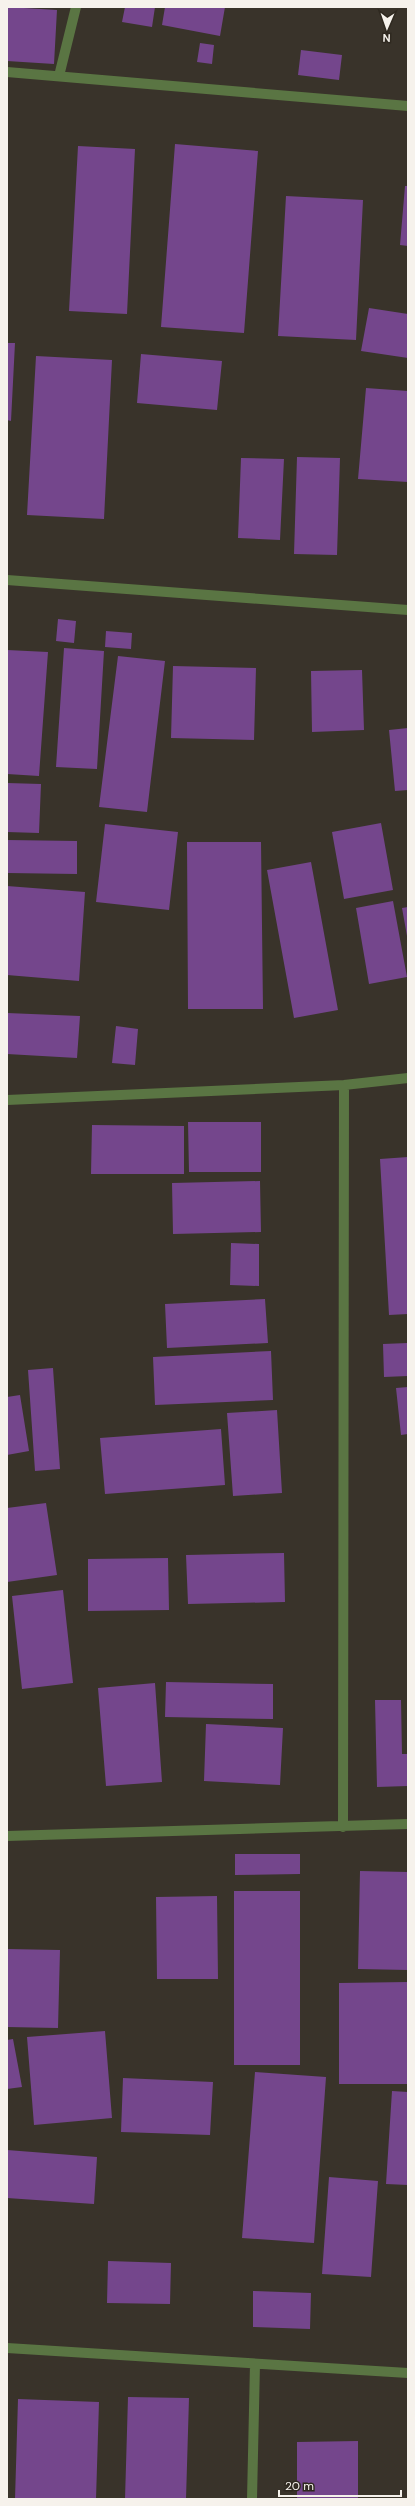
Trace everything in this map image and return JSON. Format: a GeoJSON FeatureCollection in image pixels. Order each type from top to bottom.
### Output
{"type":"FeatureCollection","features":[{"type":"Feature","properties":{"kind":"street"},"geometry":{"type":"LineString","coordinates":[[59,76],[76,7]]}},
{"type":"Feature","properties":{"kind":"street"},"geometry":{"type":"LineString","coordinates":[[7,72],[408,106]]}},
{"type":"Feature","properties":{"kind":"street"},"geometry":{"type":"LineString","coordinates":[[7,580],[408,610]]}},
{"type":"Feature","properties":{"kind":"street"},"geometry":{"type":"LineString","coordinates":[[7,1100],[344,1085],[408,1078]]}},
{"type":"Feature","properties":{"kind":"street"},"geometry":{"type":"LineString","coordinates":[[343,1827],[344,1085]]}},
{"type":"Feature","properties":{"kind":"street"},"geometry":{"type":"LineString","coordinates":[[7,1836],[408,1824]]}},
{"type":"Feature","properties":{"kind":"street"},"geometry":{"type":"LineString","coordinates":[[7,2348],[408,2373]]}},
{"type":"Feature","properties":{"kind":"street"},"geometry":{"type":"LineString","coordinates":[[252,2499],[256,2364]]}},
{"type":"Feature","properties":{"kind":"building"},"geometry":{"type":"Polygon","coordinates":[[[7,7],[57,10],[54,64],[7,61],[7,7]]]}},
{"type":"Feature","properties":{"kind":"building"},"geometry":{"type":"Polygon","coordinates":[[[125,7],[155,7],[152,27],[122,22],[125,7]]]}},
{"type":"Feature","properties":{"kind":"building"},"geometry":{"type":"Polygon","coordinates":[[[165,7],[225,7],[220,36],[162,25],[165,7]]]}},
{"type":"Feature","properties":{"kind":"building"},"geometry":{"type":"Polygon","coordinates":[[[200,43],[214,45],[212,64],[197,62],[200,43]]]}},
{"type":"Feature","properties":{"kind":"building"},"geometry":{"type":"Polygon","coordinates":[[[301,50],[342,55],[339,80],[298,75],[301,50]]]}},
{"type":"Feature","properties":{"kind":"building"},"geometry":{"type":"Polygon","coordinates":[[[175,144],[258,151],[244,333],[161,327],[175,144]]]}},
{"type":"Feature","properties":{"kind":"building"},"geometry":{"type":"Polygon","coordinates":[[[78,146],[135,149],[127,314],[69,311],[78,146]]]}},
{"type":"Feature","properties":{"kind":"building"},"geometry":{"type":"Polygon","coordinates":[[[405,186],[408,186],[408,246],[400,245],[405,186]]]}},
{"type":"Feature","properties":{"kind":"building"},"geometry":{"type":"Polygon","coordinates":[[[286,196],[363,200],[356,340],[278,336],[286,196]]]}},
{"type":"Feature","properties":{"kind":"building"},"geometry":{"type":"Polygon","coordinates":[[[369,308],[408,314],[408,358],[361,351],[369,308]]]}},
{"type":"Feature","properties":{"kind":"building"},"geometry":{"type":"Polygon","coordinates":[[[7,343],[15,343],[11,421],[7,420],[7,343]]]}},
{"type":"Feature","properties":{"kind":"building"},"geometry":{"type":"Polygon","coordinates":[[[141,354],[222,361],[217,410],[137,403],[141,354]]]}},
{"type":"Feature","properties":{"kind":"building"},"geometry":{"type":"Polygon","coordinates":[[[36,356],[112,360],[104,519],[27,515],[36,356]]]}},
{"type":"Feature","properties":{"kind":"building"},"geometry":{"type":"Polygon","coordinates":[[[366,388],[408,391],[408,482],[358,479],[366,388]]]}},
{"type":"Feature","properties":{"kind":"building"},"geometry":{"type":"Polygon","coordinates":[[[297,457],[340,458],[337,555],[294,554],[297,457]]]}},
{"type":"Feature","properties":{"kind":"building"},"geometry":{"type":"Polygon","coordinates":[[[241,458],[284,459],[280,540],[238,538],[241,458]]]}},
{"type":"Feature","properties":{"kind":"building"},"geometry":{"type":"Polygon","coordinates":[[[58,619],[76,621],[74,643],[56,641],[58,619]]]}},
{"type":"Feature","properties":{"kind":"building"},"geometry":{"type":"Polygon","coordinates":[[[106,631],[132,633],[131,649],[105,647],[106,631]]]}},
{"type":"Feature","properties":{"kind":"building"},"geometry":{"type":"Polygon","coordinates":[[[64,648],[104,651],[97,769],[56,767],[64,648]]]}},
{"type":"Feature","properties":{"kind":"building"},"geometry":{"type":"Polygon","coordinates":[[[7,650],[48,652],[39,776],[7,774],[7,650]]]}},
{"type":"Feature","properties":{"kind":"building"},"geometry":{"type":"Polygon","coordinates":[[[118,656],[165,661],[147,812],[99,807],[118,656]]]}},
{"type":"Feature","properties":{"kind":"building"},"geometry":{"type":"Polygon","coordinates":[[[173,666],[256,668],[254,740],[171,738],[173,666]]]}},
{"type":"Feature","properties":{"kind":"building"},"geometry":{"type":"Polygon","coordinates":[[[362,670],[364,730],[312,732],[311,671],[362,670]]]}},
{"type":"Feature","properties":{"kind":"building"},"geometry":{"type":"Polygon","coordinates":[[[408,728],[408,790],[395,791],[389,730],[408,728]]]}},
{"type":"Feature","properties":{"kind":"building"},"geometry":{"type":"Polygon","coordinates":[[[7,783],[41,784],[39,833],[7,832],[7,783]]]}},
{"type":"Feature","properties":{"kind":"building"},"geometry":{"type":"Polygon","coordinates":[[[381,823],[393,890],[344,899],[332,832],[381,823]]]}},
{"type":"Feature","properties":{"kind":"building"},"geometry":{"type":"Polygon","coordinates":[[[105,824],[178,832],[169,910],[96,902],[105,824]]]}},
{"type":"Feature","properties":{"kind":"building"},"geometry":{"type":"Polygon","coordinates":[[[7,840],[77,841],[77,874],[7,873],[7,840]]]}},
{"type":"Feature","properties":{"kind":"building"},"geometry":{"type":"Polygon","coordinates":[[[187,842],[261,842],[263,1009],[188,1009],[187,842]]]}},
{"type":"Feature","properties":{"kind":"building"},"geometry":{"type":"Polygon","coordinates":[[[311,862],[338,1010],[294,1018],[267,870],[311,862]]]}},
{"type":"Feature","properties":{"kind":"building"},"geometry":{"type":"Polygon","coordinates":[[[7,886],[85,892],[79,981],[7,975],[7,886]]]}},
{"type":"Feature","properties":{"kind":"building"},"geometry":{"type":"Polygon","coordinates":[[[393,901],[407,977],[369,984],[356,908],[393,901]]]}},
{"type":"Feature","properties":{"kind":"building"},"geometry":{"type":"Polygon","coordinates":[[[408,907],[408,936],[407,936],[402,908],[408,907]]]}},
{"type":"Feature","properties":{"kind":"building"},"geometry":{"type":"Polygon","coordinates":[[[7,1013],[80,1016],[77,1058],[7,1054],[7,1013]]]}},
{"type":"Feature","properties":{"kind":"building"},"geometry":{"type":"Polygon","coordinates":[[[116,1026],[138,1029],[135,1065],[112,1063],[116,1026]]]}},
{"type":"Feature","properties":{"kind":"building"},"geometry":{"type":"Polygon","coordinates":[[[188,1122],[261,1122],[261,1172],[189,1172],[188,1122]]]}},
{"type":"Feature","properties":{"kind":"building"},"geometry":{"type":"Polygon","coordinates":[[[92,1125],[184,1126],[184,1174],[91,1174],[92,1125]]]}},
{"type":"Feature","properties":{"kind":"building"},"geometry":{"type":"Polygon","coordinates":[[[408,1157],[408,1314],[389,1315],[380,1159],[408,1157]]]}},
{"type":"Feature","properties":{"kind":"building"},"geometry":{"type":"Polygon","coordinates":[[[260,1181],[261,1232],[173,1234],[172,1183],[260,1181]]]}},
{"type":"Feature","properties":{"kind":"building"},"geometry":{"type":"Polygon","coordinates":[[[231,1243],[259,1244],[259,1286],[230,1285],[231,1243]]]}},
{"type":"Feature","properties":{"kind":"building"},"geometry":{"type":"Polygon","coordinates":[[[265,1299],[268,1343],[167,1348],[165,1304],[265,1299]]]}},
{"type":"Feature","properties":{"kind":"building"},"geometry":{"type":"Polygon","coordinates":[[[408,1343],[408,1376],[384,1377],[383,1344],[408,1343]]]}},
{"type":"Feature","properties":{"kind":"building"},"geometry":{"type":"Polygon","coordinates":[[[271,1351],[273,1400],[155,1405],[153,1357],[271,1351]]]}},
{"type":"Feature","properties":{"kind":"building"},"geometry":{"type":"Polygon","coordinates":[[[53,1368],[60,1469],[35,1471],[28,1370],[53,1368]]]}},
{"type":"Feature","properties":{"kind":"building"},"geometry":{"type":"Polygon","coordinates":[[[408,1387],[408,1434],[401,1435],[396,1388],[408,1387]]]}},
{"type":"Feature","properties":{"kind":"building"},"geometry":{"type":"Polygon","coordinates":[[[20,1395],[29,1451],[7,1455],[7,1397],[20,1395]]]}},
{"type":"Feature","properties":{"kind":"building"},"geometry":{"type":"Polygon","coordinates":[[[277,1410],[282,1493],[233,1496],[227,1413],[277,1410]]]}},
{"type":"Feature","properties":{"kind":"building"},"geometry":{"type":"Polygon","coordinates":[[[221,1429],[225,1485],[105,1494],[100,1438],[221,1429]]]}},
{"type":"Feature","properties":{"kind":"building"},"geometry":{"type":"Polygon","coordinates":[[[46,1503],[57,1575],[7,1582],[7,1508],[46,1503]]]}},
{"type":"Feature","properties":{"kind":"building"},"geometry":{"type":"Polygon","coordinates":[[[284,1553],[285,1602],[188,1604],[186,1555],[284,1553]]]}},
{"type":"Feature","properties":{"kind":"building"},"geometry":{"type":"Polygon","coordinates":[[[168,1558],[169,1610],[88,1611],[88,1559],[168,1558]]]}},
{"type":"Feature","properties":{"kind":"building"},"geometry":{"type":"Polygon","coordinates":[[[63,1590],[73,1683],[22,1689],[12,1596],[63,1590]]]}},
{"type":"Feature","properties":{"kind":"building"},"geometry":{"type":"Polygon","coordinates":[[[166,1682],[273,1684],[273,1719],[165,1717],[166,1682]]]}},
{"type":"Feature","properties":{"kind":"building"},"geometry":{"type":"Polygon","coordinates":[[[155,1683],[162,1782],[106,1786],[98,1688],[155,1683]]]}},
{"type":"Feature","properties":{"kind":"building"},"geometry":{"type":"Polygon","coordinates":[[[375,1700],[401,1700],[402,1754],[408,1754],[408,1786],[377,1787],[375,1700]]]}},
{"type":"Feature","properties":{"kind":"building"},"geometry":{"type":"Polygon","coordinates":[[[206,1724],[283,1728],[280,1785],[204,1781],[206,1724]]]}},
{"type":"Feature","properties":{"kind":"building"},"geometry":{"type":"Polygon","coordinates":[[[235,1854],[300,1854],[300,1874],[235,1875],[235,1854]]]}},
{"type":"Feature","properties":{"kind":"building"},"geometry":{"type":"Polygon","coordinates":[[[360,1871],[408,1872],[408,1970],[358,1969],[360,1871]]]}},
{"type":"Feature","properties":{"kind":"building"},"geometry":{"type":"Polygon","coordinates":[[[234,1891],[300,1891],[300,2065],[234,2065],[234,1891]]]}},
{"type":"Feature","properties":{"kind":"building"},"geometry":{"type":"Polygon","coordinates":[[[217,1896],[218,1979],[157,1979],[156,1897],[217,1896]]]}},
{"type":"Feature","properties":{"kind":"building"},"geometry":{"type":"Polygon","coordinates":[[[7,1949],[60,1950],[58,2028],[7,2027],[7,1949]]]}},
{"type":"Feature","properties":{"kind":"building"},"geometry":{"type":"Polygon","coordinates":[[[408,1982],[408,2084],[339,2084],[339,1983],[408,1982]]]}},
{"type":"Feature","properties":{"kind":"building"},"geometry":{"type":"Polygon","coordinates":[[[105,2031],[112,2118],[34,2125],[27,2037],[105,2031]]]}},
{"type":"Feature","properties":{"kind":"building"},"geometry":{"type":"Polygon","coordinates":[[[13,2039],[22,2087],[7,2089],[7,2040],[13,2039]]]}},
{"type":"Feature","properties":{"kind":"building"},"geometry":{"type":"Polygon","coordinates":[[[255,2072],[326,2077],[314,2243],[242,2238],[255,2072]]]}},
{"type":"Feature","properties":{"kind":"building"},"geometry":{"type":"Polygon","coordinates":[[[123,2078],[213,2082],[210,2135],[121,2132],[123,2078]]]}},
{"type":"Feature","properties":{"kind":"building"},"geometry":{"type":"Polygon","coordinates":[[[392,2091],[408,2092],[408,2185],[386,2184],[392,2091]]]}},
{"type":"Feature","properties":{"kind":"building"},"geometry":{"type":"Polygon","coordinates":[[[7,2150],[97,2157],[94,2204],[7,2198],[7,2150]]]}},
{"type":"Feature","properties":{"kind":"building"},"geometry":{"type":"Polygon","coordinates":[[[329,2177],[378,2181],[371,2277],[322,2274],[329,2177]]]}},
{"type":"Feature","properties":{"kind":"building"},"geometry":{"type":"Polygon","coordinates":[[[108,2261],[171,2263],[170,2304],[107,2303],[108,2261]]]}},
{"type":"Feature","properties":{"kind":"building"},"geometry":{"type":"Polygon","coordinates":[[[253,2291],[311,2293],[310,2329],[253,2327],[253,2291]]]}},
{"type":"Feature","properties":{"kind":"building"},"geometry":{"type":"Polygon","coordinates":[[[128,2397],[189,2398],[186,2499],[125,2499],[128,2397]]]}},
{"type":"Feature","properties":{"kind":"building"},"geometry":{"type":"Polygon","coordinates":[[[18,2399],[99,2402],[96,2499],[15,2499],[18,2399]]]}},
{"type":"Feature","properties":{"kind":"building"},"geometry":{"type":"Polygon","coordinates":[[[358,2441],[358,2499],[297,2499],[297,2442],[358,2441]]]}}]}
